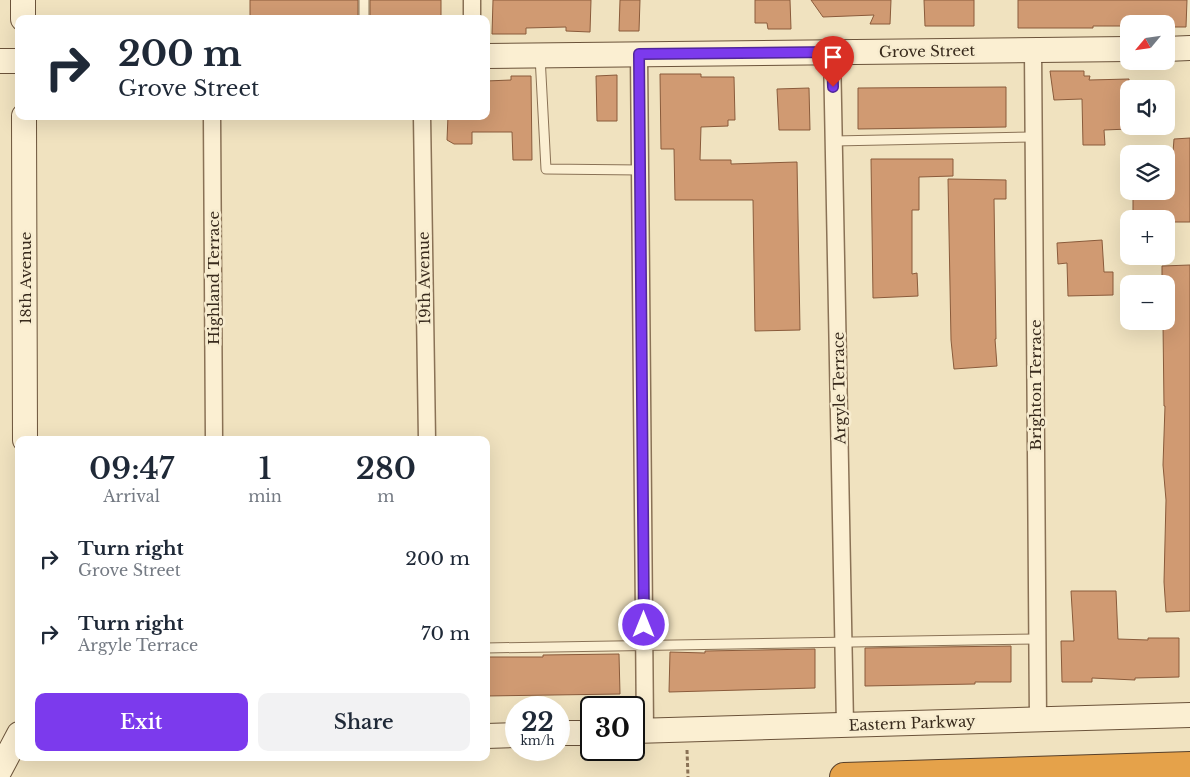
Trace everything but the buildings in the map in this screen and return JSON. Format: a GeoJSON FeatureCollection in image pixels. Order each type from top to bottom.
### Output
{"type":"FeatureCollection","features":[{"type":"Feature","properties":{"kind":"highway"},"geometry":{"type":"LineString","coordinates":[[1082,769],[1190,758]]}},
{"type":"Feature","properties":{"kind":"highway"},"geometry":{"type":"LineString","coordinates":[[844,777],[1190,766]]}},
{"type":"Feature","properties":{"kind":"main road"},"geometry":{"type":"LineString","coordinates":[[23,0],[23,15]]}},
{"type":"Feature","properties":{"kind":"main road"},"geometry":{"type":"LineString","coordinates":[[1175,49],[1190,48]]}},
{"type":"Feature","properties":{"kind":"main road","name":"Grove Street"},"geometry":{"type":"LineString","coordinates":[[490,56],[1120,49]]}},
{"type":"Feature","properties":{"kind":"main road"},"geometry":{"type":"LineString","coordinates":[[0,61],[15,61]]}},
{"type":"Feature","properties":{"kind":"main road","name":"18th Avenue"},"geometry":{"type":"LineString","coordinates":[[24,120],[26,436]]}},
{"type":"Feature","properties":{"kind":"main road","name":"Eastern Parkway"},"geometry":{"type":"LineString","coordinates":[[645,731],[1190,715]]}},
{"type":"Feature","properties":{"kind":"main road"},"geometry":{"type":"LineString","coordinates":[[490,736],[505,735]]}},
{"type":"Feature","properties":{"kind":"street"},"geometry":{"type":"LineString","coordinates":[[472,0],[472,15]]}},
{"type":"Feature","properties":{"kind":"street","name":"Brighton Terrace"},"geometry":{"type":"LineString","coordinates":[[1032,50],[1038,720]]}},
{"type":"Feature","properties":{"kind":"street","name":"Argyle Terrace"},"geometry":{"type":"LineString","coordinates":[[832,52],[845,725]]}},
{"type":"Feature","properties":{"kind":"street"},"geometry":{"type":"LineString","coordinates":[[639,54],[640,170],[653,644],[645,698]]}},
{"type":"Feature","properties":{"kind":"street","name":"Highland Terrace"},"geometry":{"type":"LineString","coordinates":[[212,120],[214,436]]}},
{"type":"Feature","properties":{"kind":"street","name":"19th Avenue"},"geometry":{"type":"LineString","coordinates":[[422,120],[427,436]]}},
{"type":"Feature","properties":{"kind":"lane"},"geometry":{"type":"LineString","coordinates":[[364,0],[364,15]]}},
{"type":"Feature","properties":{"kind":"lane"},"geometry":{"type":"LineString","coordinates":[[540,55],[546,169],[640,170]]}},
{"type":"Feature","properties":{"kind":"lane"},"geometry":{"type":"LineString","coordinates":[[834,141],[1033,137]]}},
{"type":"Feature","properties":{"kind":"lane"},"geometry":{"type":"LineString","coordinates":[[490,648],[1037,639]]}},
{"type":"Feature","properties":{"kind":"path"},"geometry":{"type":"LineString","coordinates":[[688,777],[687,749],[696,748]]}},
{"type":"Feature","properties":{"kind":"route"},"geometry":{"type":"LineString","coordinates":[[644,625],[639,54],[832,52],[833,87]]}}]}
